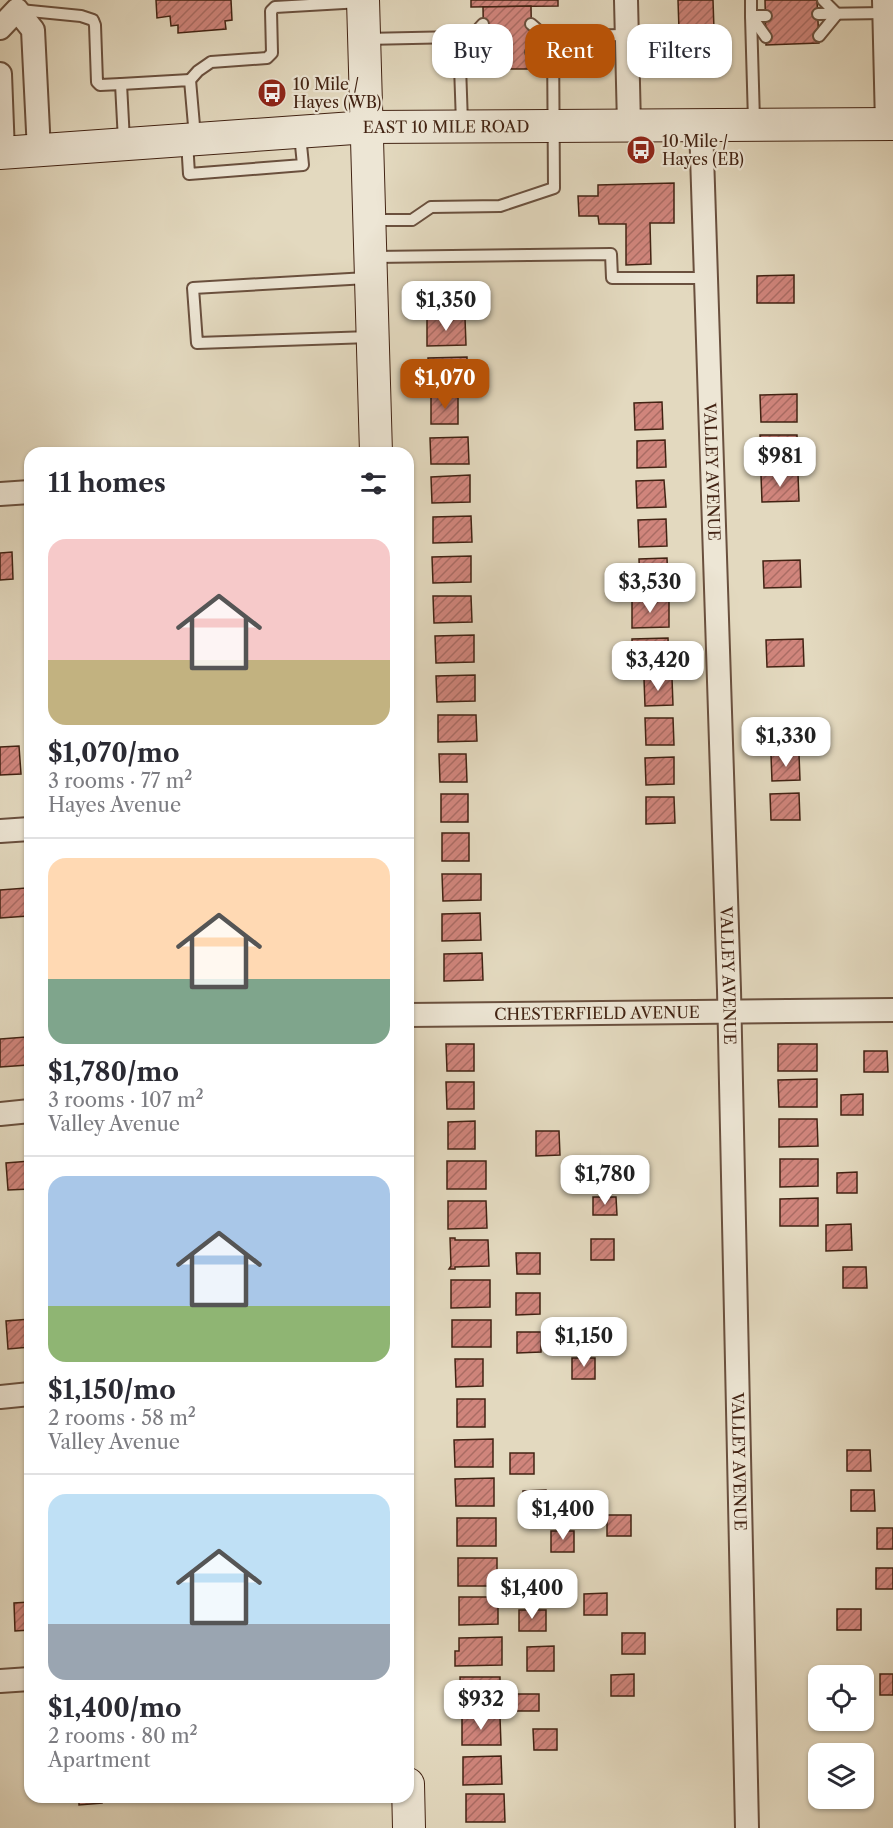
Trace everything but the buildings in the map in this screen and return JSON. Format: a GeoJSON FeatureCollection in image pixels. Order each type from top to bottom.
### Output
{"type":"FeatureCollection","features":[{"type":"Feature","properties":{"kind":"main road"},"geometry":{"type":"LineString","coordinates":[[363,1],[376,447]]}},
{"type":"Feature","properties":{"kind":"main road","name":"EAST 10 MILE ROAD"},"geometry":{"type":"LineString","coordinates":[[2,153],[368,127],[890,124]]}},
{"type":"Feature","properties":{"kind":"main road"},"geometry":{"type":"LineString","coordinates":[[408,1803],[409,1828]]}},
{"type":"Feature","properties":{"kind":"street"},"geometry":{"type":"LineString","coordinates":[[626,0],[627,34]]}},
{"type":"Feature","properties":{"kind":"street"},"geometry":{"type":"LineString","coordinates":[[0,28],[16,5],[33,30],[39,151]]}},
{"type":"Feature","properties":{"kind":"street"},"geometry":{"type":"LineString","coordinates":[[884,6],[890,124]]}},
{"type":"Feature","properties":{"kind":"street"},"geometry":{"type":"LineString","coordinates":[[0,74],[2,153]]}},
{"type":"Feature","properties":{"kind":"street"},"geometry":{"type":"LineString","coordinates":[[628,78],[629,125]]}},
{"type":"Feature","properties":{"kind":"street","name":"VALLEY AVENUE"},"geometry":{"type":"LineString","coordinates":[[701,124],[729,1011],[747,1828]]}},
{"type":"Feature","properties":{"kind":"street"},"geometry":{"type":"LineString","coordinates":[[0,494],[24,492]]}},
{"type":"Feature","properties":{"kind":"street"},"geometry":{"type":"LineString","coordinates":[[0,831],[24,829]]}},
{"type":"Feature","properties":{"kind":"street","name":"CHESTERFIELD AVENUE"},"geometry":{"type":"LineString","coordinates":[[414,1015],[893,1010]]}},
{"type":"Feature","properties":{"kind":"street"},"geometry":{"type":"LineString","coordinates":[[0,1114],[24,1112]]}},
{"type":"Feature","properties":{"kind":"street"},"geometry":{"type":"LineString","coordinates":[[0,1397],[24,1395]]}},
{"type":"Feature","properties":{"kind":"street"},"geometry":{"type":"LineString","coordinates":[[0,1681],[24,1679]]}},
{"type":"Feature","properties":{"kind":"lane"},"geometry":{"type":"LineString","coordinates":[[752,0],[754,124]]}},
{"type":"Feature","properties":{"kind":"lane"},"geometry":{"type":"LineString","coordinates":[[752,16],[762,0]]}},
{"type":"Feature","properties":{"kind":"lane"},"geometry":{"type":"LineString","coordinates":[[823,0],[837,14]]}},
{"type":"Feature","properties":{"kind":"lane"},"geometry":{"type":"LineString","coordinates":[[191,141],[190,80],[211,62],[267,58],[273,53],[271,11],[275,7],[363,1]]}},
{"type":"Feature","properties":{"kind":"lane"},"geometry":{"type":"LineString","coordinates":[[16,5],[93,20],[97,82],[100,85],[190,80]]}},
{"type":"Feature","properties":{"kind":"lane"},"geometry":{"type":"LineString","coordinates":[[818,14],[837,14],[884,6]]}},
{"type":"Feature","properties":{"kind":"lane"},"geometry":{"type":"LineString","coordinates":[[819,36],[837,14]]}},
{"type":"Feature","properties":{"kind":"lane"},"geometry":{"type":"LineString","coordinates":[[752,16],[766,16]]}},
{"type":"Feature","properties":{"kind":"lane"},"geometry":{"type":"LineString","coordinates":[[752,16],[766,38]]}},
{"type":"Feature","properties":{"kind":"lane"},"geometry":{"type":"LineString","coordinates":[[615,34],[627,34]]}},
{"type":"Feature","properties":{"kind":"lane"},"geometry":{"type":"LineString","coordinates":[[364,39],[432,38]]}},
{"type":"Feature","properties":{"kind":"lane"},"geometry":{"type":"LineString","coordinates":[[462,126],[464,78]]}},
{"type":"Feature","properties":{"kind":"lane"},"geometry":{"type":"LineString","coordinates":[[370,220],[412,220],[431,207],[500,206],[554,188],[551,78]]}},
{"type":"Feature","properties":{"kind":"lane"},"geometry":{"type":"LineString","coordinates":[[122,84],[125,145]]}},
{"type":"Feature","properties":{"kind":"lane"},"geometry":{"type":"LineString","coordinates":[[373,337],[197,343],[193,288],[371,267],[611,254],[612,278],[706,278]]}},
{"type":"Feature","properties":{"kind":"place","name":"10 Mile / Hayes (WB)"},"geometry":{"type":"Point","coordinates":[272,93]}},
{"type":"Feature","properties":{"kind":"place","name":"10 Mile / Hayes (EB)"},"geometry":{"type":"Point","coordinates":[641,150]}}]}
